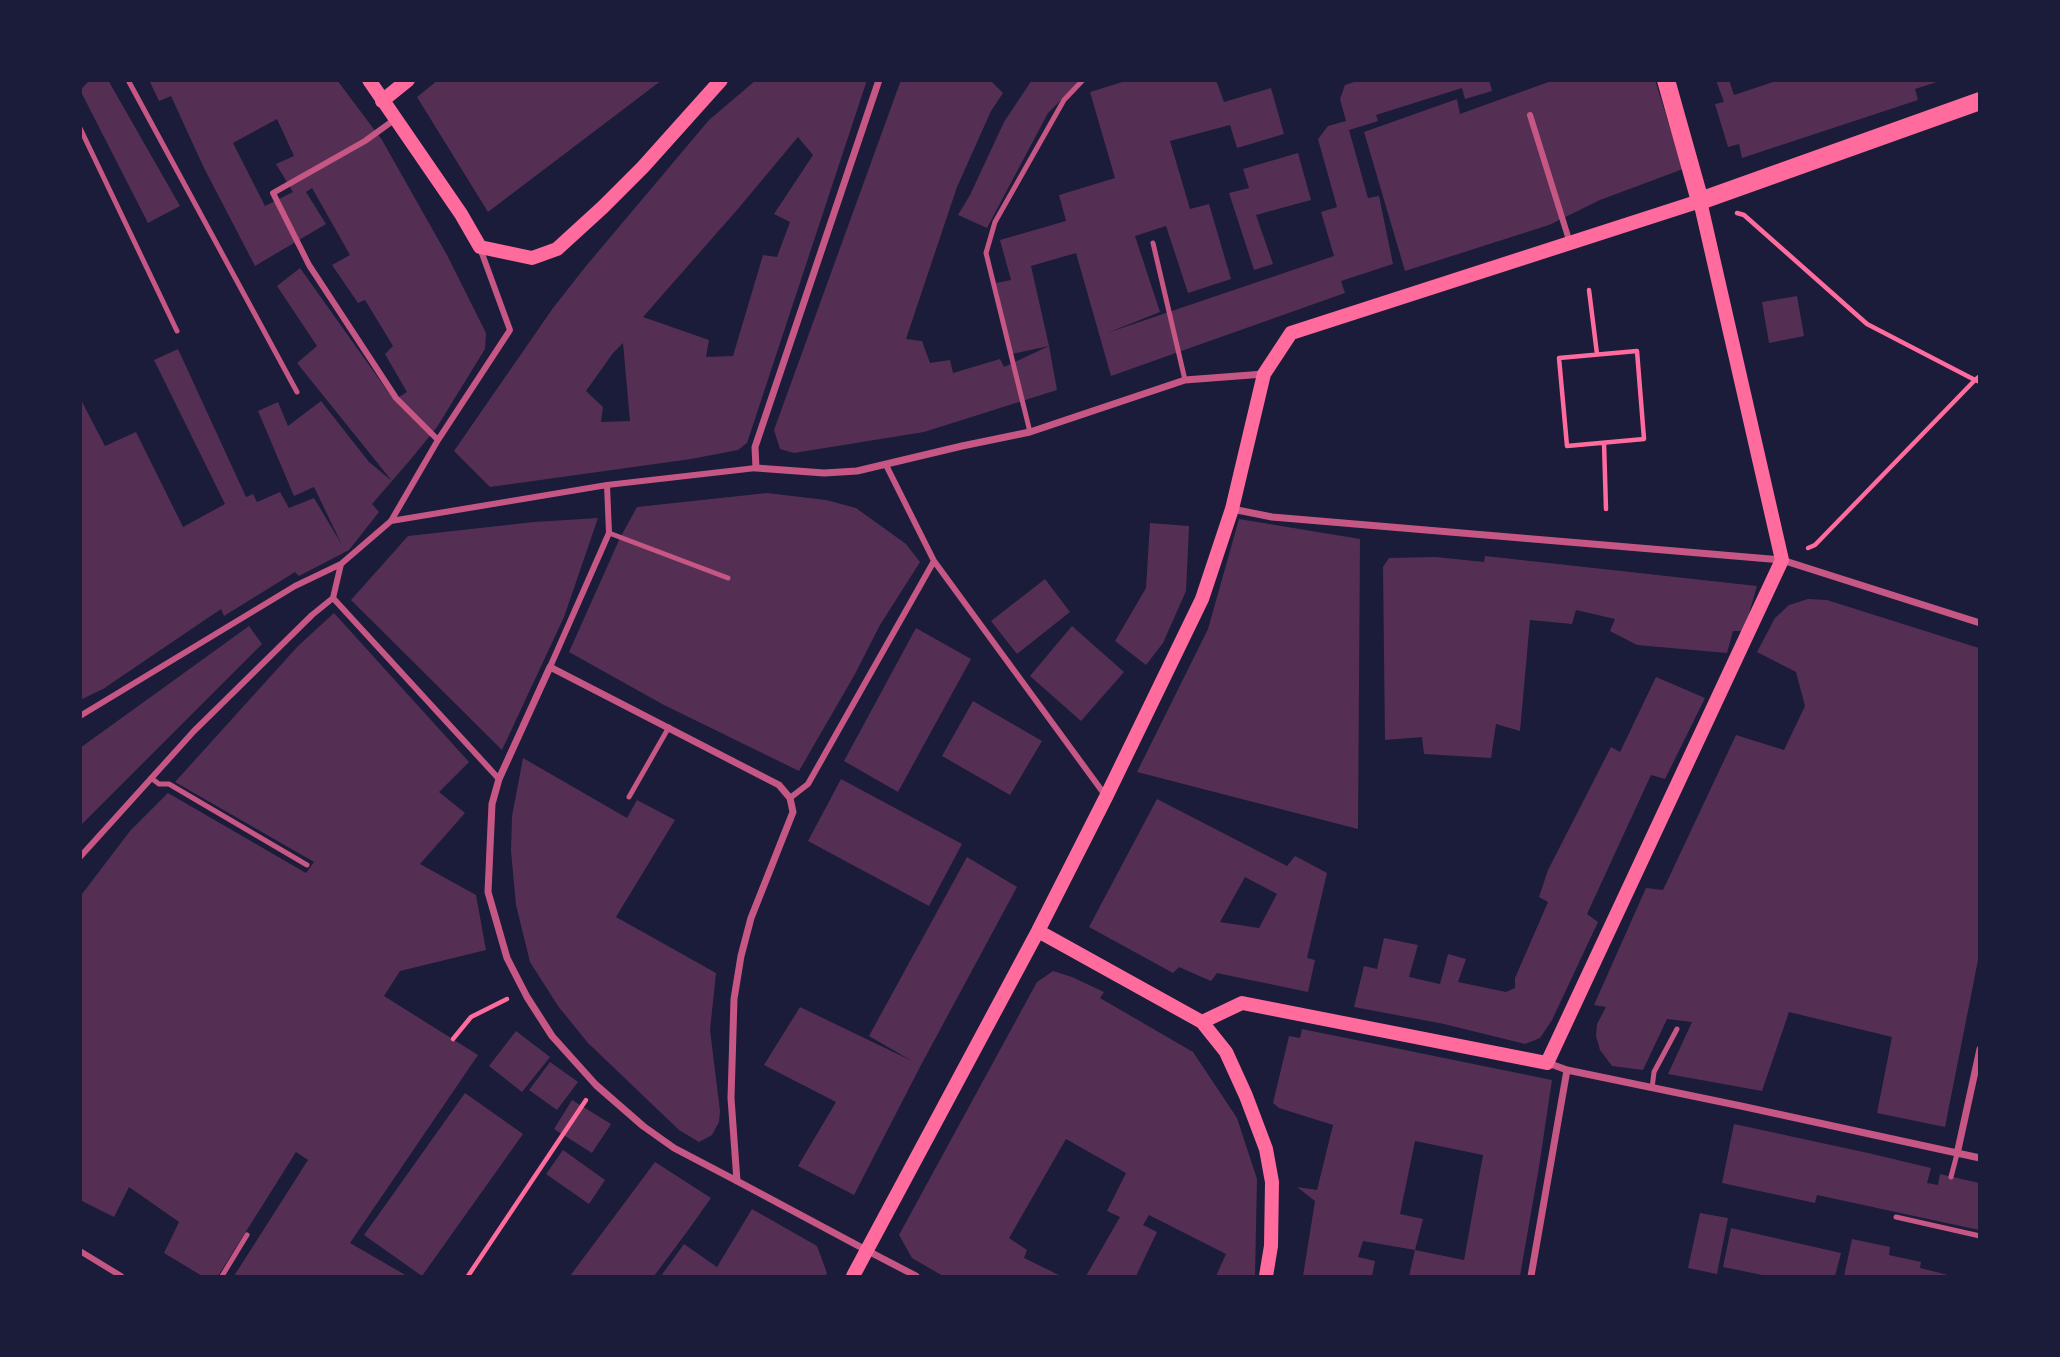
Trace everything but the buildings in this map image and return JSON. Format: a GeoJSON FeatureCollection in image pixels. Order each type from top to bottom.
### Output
{"type":"FeatureCollection","features":[{"type":"Feature","properties":{"kind":"main road"},"geometry":{"type":"LineString","coordinates":[[369,80],[461,214],[480,247],[532,258],[557,250],[643,167],[721,80]]}},
{"type":"Feature","properties":{"kind":"main road"},"geometry":{"type":"LineString","coordinates":[[382,101],[408,80]]}},
{"type":"Feature","properties":{"kind":"main road"},"geometry":{"type":"LineString","coordinates":[[1202,1022],[1242,1003],[1547,1063],[1782,560],[1700,201],[1666,80]]}},
{"type":"Feature","properties":{"kind":"main road"},"geometry":{"type":"LineString","coordinates":[[853,1276],[1038,931],[1202,599],[1232,509],[1264,374],[1291,333],[1700,201],[1979,101]]}},
{"type":"Feature","properties":{"kind":"main road"},"geometry":{"type":"LineString","coordinates":[[1038,931],[1202,1022],[1226,1052],[1266,1149],[1272,1182],[1271,1246],[1266,1276]]}},
{"type":"Feature","properties":{"kind":"street"},"geometry":{"type":"LineString","coordinates":[[756,468],[755,447],[880,80]]}},
{"type":"Feature","properties":{"kind":"street"},"geometry":{"type":"LineString","coordinates":[[1530,115],[1570,243]]}},
{"type":"Feature","properties":{"kind":"street"},"geometry":{"type":"LineString","coordinates":[[396,119],[365,141],[274,193],[309,265],[396,398],[438,440]]}},
{"type":"Feature","properties":{"kind":"street"},"geometry":{"type":"LineString","coordinates":[[80,716],[295,586],[341,564],[391,521],[438,440],[510,330],[480,247]]}},
{"type":"Feature","properties":{"kind":"street"},"geometry":{"type":"LineString","coordinates":[[391,521],[607,485],[756,468],[824,473],[857,471],[1030,432],[1185,380],[1264,374]]}},
{"type":"Feature","properties":{"kind":"street"},"geometry":{"type":"LineString","coordinates":[[886,465],[934,561],[1106,797]]}},
{"type":"Feature","properties":{"kind":"street"},"geometry":{"type":"LineString","coordinates":[[607,485],[609,533],[499,779],[492,804],[488,892],[507,958],[527,997],[552,1036],[596,1085],[643,1126],[674,1148],[916,1276]]}},
{"type":"Feature","properties":{"kind":"street"},"geometry":{"type":"LineString","coordinates":[[1232,509],[1272,517],[1782,560],[1979,623]]}},
{"type":"Feature","properties":{"kind":"street"},"geometry":{"type":"LineString","coordinates":[[790,799],[808,784],[934,561]]}},
{"type":"Feature","properties":{"kind":"street"},"geometry":{"type":"LineString","coordinates":[[80,857],[194,731],[312,615],[333,598],[341,564]]}},
{"type":"Feature","properties":{"kind":"street"},"geometry":{"type":"LineString","coordinates":[[333,598],[499,779]]}},
{"type":"Feature","properties":{"kind":"street"},"geometry":{"type":"LineString","coordinates":[[550,667],[779,785],[790,799],[793,812],[751,918],[734,999],[731,1098],[737,1181]]}},
{"type":"Feature","properties":{"kind":"street"},"geometry":{"type":"LineString","coordinates":[[1957,1154],[1979,1049]]}},
{"type":"Feature","properties":{"kind":"street"},"geometry":{"type":"LineString","coordinates":[[1547,1063],[1567,1070],[1979,1158]]}},
{"type":"Feature","properties":{"kind":"street"},"geometry":{"type":"LineString","coordinates":[[1531,1276],[1567,1070]]}},
{"type":"Feature","properties":{"kind":"street"},"geometry":{"type":"LineString","coordinates":[[80,1251],[121,1276]]}},
{"type":"Feature","properties":{"kind":"lane"},"geometry":{"type":"LineString","coordinates":[[128,80],[298,392]]}},
{"type":"Feature","properties":{"kind":"lane"},"geometry":{"type":"LineString","coordinates":[[1030,432],[986,253],[995,222],[1064,100],[1083,80]]}},
{"type":"Feature","properties":{"kind":"lane"},"geometry":{"type":"LineString","coordinates":[[80,128],[177,331]]}},
{"type":"Feature","properties":{"kind":"lane"},"geometry":{"type":"LineString","coordinates":[[1153,243],[1185,380]]}},
{"type":"Feature","properties":{"kind":"lane"},"geometry":{"type":"LineString","coordinates":[[609,533],[729,578]]}},
{"type":"Feature","properties":{"kind":"lane"},"geometry":{"type":"LineString","coordinates":[[629,797],[669,727]]}},
{"type":"Feature","properties":{"kind":"lane"},"geometry":{"type":"LineString","coordinates":[[151,778],[159,785],[169,784],[307,865]]}},
{"type":"Feature","properties":{"kind":"lane"},"geometry":{"type":"LineString","coordinates":[[1652,1088],[1654,1072],[1676,1029]]}},
{"type":"Feature","properties":{"kind":"lane"},"geometry":{"type":"LineString","coordinates":[[1951,1177],[1957,1154]]}},
{"type":"Feature","properties":{"kind":"lane"},"geometry":{"type":"LineString","coordinates":[[1896,1217],[1942,1224],[1979,1236]]}},
{"type":"Feature","properties":{"kind":"lane"},"geometry":{"type":"LineString","coordinates":[[222,1276],[247,1235]]}},
{"type":"Feature","properties":{"kind":"path"},"geometry":{"type":"LineString","coordinates":[[1700,201],[1744,215],[1867,324],[1978,379],[1815,545],[1782,560]]}},
{"type":"Feature","properties":{"kind":"path"},"geometry":{"type":"LineString","coordinates":[[1589,290],[1597,355]]}},
{"type":"Feature","properties":{"kind":"path"},"geometry":{"type":"LineString","coordinates":[[1637,351],[1644,439],[1567,446],[1559,358],[1597,355],[1637,351]]}},
{"type":"Feature","properties":{"kind":"path"},"geometry":{"type":"LineString","coordinates":[[1604,443],[1606,509]]}},
{"type":"Feature","properties":{"kind":"path"},"geometry":{"type":"LineString","coordinates":[[453,1039],[471,1017],[503,999],[527,997]]}},
{"type":"Feature","properties":{"kind":"path"},"geometry":{"type":"LineString","coordinates":[[468,1276],[596,1085]]}}]}
